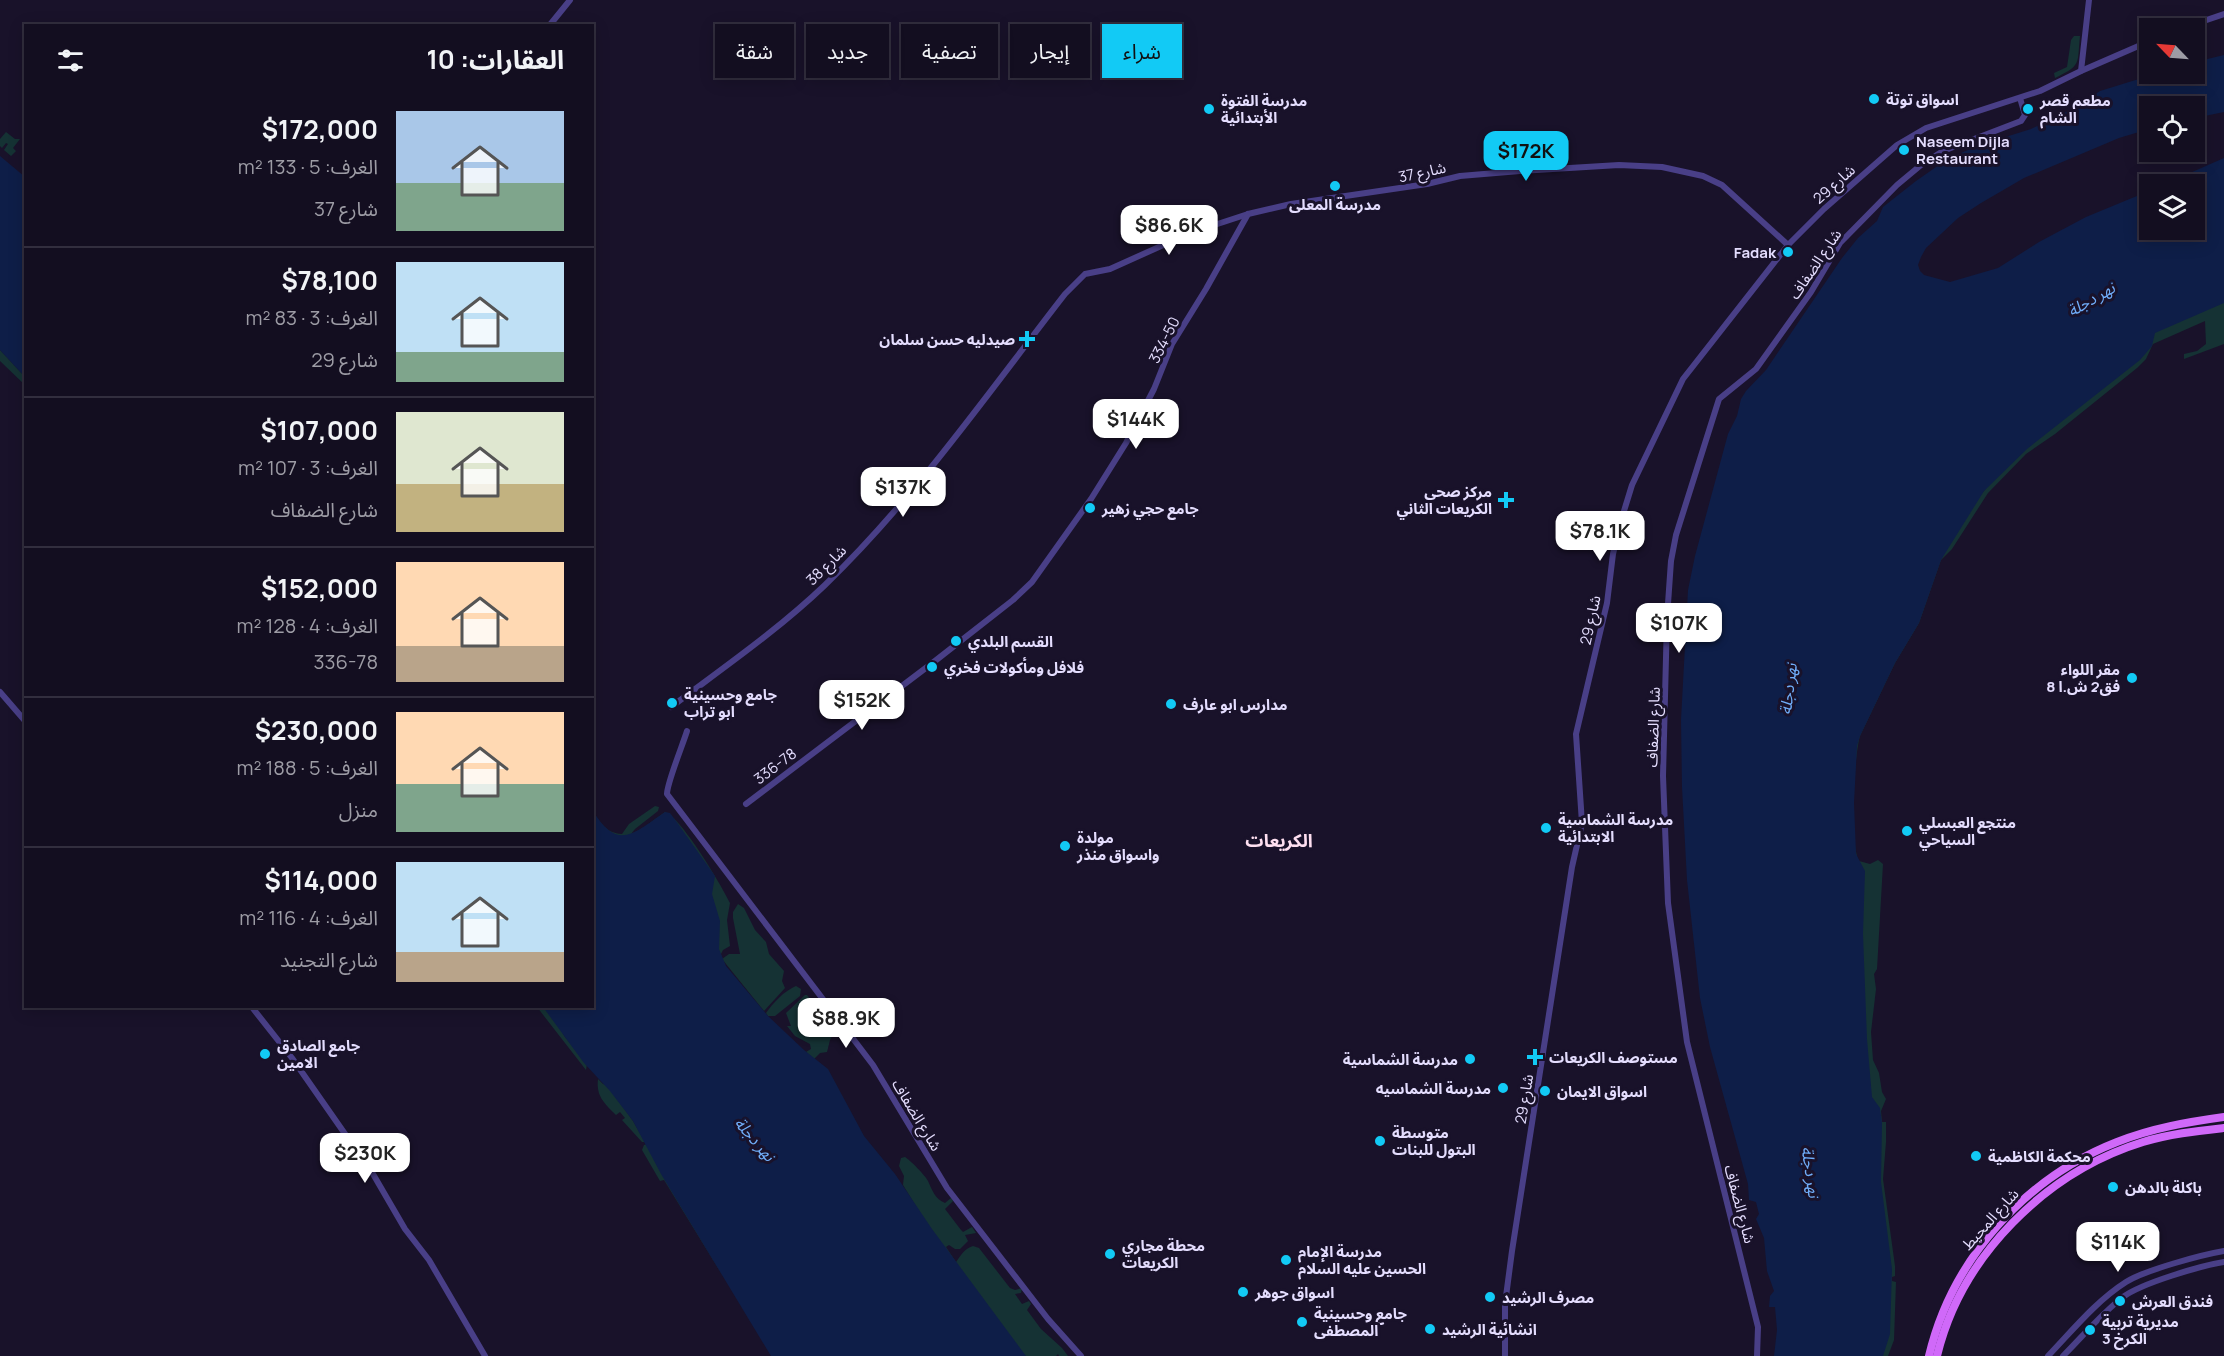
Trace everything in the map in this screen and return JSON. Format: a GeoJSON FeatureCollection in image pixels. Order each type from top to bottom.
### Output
{"type":"FeatureCollection","features":[{"type":"Feature","properties":{"kind":"main road","name":"شارع المحيط"},"geometry":{"type":"LineString","coordinates":[[1937,1356],[1953,1289],[1968,1263],[2001,1222],[2020,1203],[2063,1169],[2117,1142],[2182,1123],[2224,1117]]}},
{"type":"Feature","properties":{"kind":"main road","name":"شارع المحيط"},"geometry":{"type":"LineString","coordinates":[[1929,1356],[1944,1322],[1976,1270],[2006,1230],[2036,1202],[2074,1173],[2124,1149],[2170,1136],[2224,1128]]}},
{"type":"Feature","properties":{"kind":"main road"},"geometry":{"type":"LineString","coordinates":[[2031,1194],[2031,1198],[2036,1202]]}},
{"type":"Feature","properties":{"kind":"main road"},"geometry":{"type":"LineString","coordinates":[[2020,1203],[2026,1205],[2027,1210]]}},
{"type":"Feature","properties":{"kind":"street"},"geometry":{"type":"LineString","coordinates":[[551,24],[570,0]]}},
{"type":"Feature","properties":{"kind":"street"},"geometry":{"type":"LineString","coordinates":[[2081,71],[2089,0]]}},
{"type":"Feature","properties":{"kind":"street"},"geometry":{"type":"LineString","coordinates":[[2205,20],[2224,14]]}},
{"type":"Feature","properties":{"kind":"street","name":"شارع 29"},"geometry":{"type":"LineString","coordinates":[[1505,1356],[1505,1304],[1512,1251],[1572,867],[1582,823],[1576,734],[1607,603],[1613,554],[1622,513],[1632,485],[1683,379],[1788,245],[1824,208],[1904,141],[1926,128],[2040,91],[2139,46]]}},
{"type":"Feature","properties":{"kind":"street","name":"شارع الضفاف"},"geometry":{"type":"LineString","coordinates":[[1757,1356],[1759,1335],[1750,1290],[1689,1053],[1668,903],[1663,776],[1667,618],[1671,561],[1676,535],[1690,485],[1721,396],[1756,369],[1811,292],[1840,243],[1920,165],[1943,151],[2021,121],[2025,115],[2020,98]]}},
{"type":"Feature","properties":{"kind":"street","name":"شارع 37"},"geometry":{"type":"LineString","coordinates":[[1085,274],[1110,269],[1190,233],[1248,214],[1292,204],[1427,184],[1460,176],[1619,165],[1662,167],[1703,176],[1722,185],[1788,245]]}},
{"type":"Feature","properties":{"kind":"street","name":"334-50"},"geometry":{"type":"LineString","coordinates":[[963,639],[1032,582],[1091,499],[1141,417],[1172,344],[1248,214]]}},
{"type":"Feature","properties":{"kind":"street","name":"شارع 38"},"geometry":{"type":"LineString","coordinates":[[671,707],[781,623],[855,554],[932,467],[1065,294],[1085,274]]}},
{"type":"Feature","properties":{"kind":"street","name":"336-78"},"geometry":{"type":"LineString","coordinates":[[746,804],[963,639]]}},
{"type":"Feature","properties":{"kind":"street"},"geometry":{"type":"LineString","coordinates":[[0,692],[24,720]]}},
{"type":"Feature","properties":{"kind":"street","name":"شارع الضفاف"},"geometry":{"type":"LineString","coordinates":[[687,731],[667,786],[667,794],[873,1065],[944,1184],[1048,1319],[1081,1356]]}},
{"type":"Feature","properties":{"kind":"street"},"geometry":{"type":"LineString","coordinates":[[253,1008],[292,1058],[373,1174],[405,1229],[429,1260],[485,1356]]}},
{"type":"Feature","properties":{"kind":"street"},"geometry":{"type":"LineString","coordinates":[[2048,1356],[2091,1311],[2127,1282],[2156,1270],[2224,1251]]}},
{"type":"Feature","properties":{"kind":"street"},"geometry":{"type":"LineString","coordinates":[[2063,1356],[2128,1294],[2150,1284],[2224,1262]]}},
{"type":"Feature","properties":{"kind":"green space"},"geometry":{"type":"Polygon","coordinates":[[[2074,36],[2080,36],[2076,63],[2070,70],[2055,78],[2054,73],[2067,67],[2071,40],[2074,36]]]}},
{"type":"Feature","properties":{"kind":"green space"},"geometry":{"type":"Polygon","coordinates":[[[6,132],[15,139],[20,139],[13,148],[16,151],[11,156],[4,150],[8,144],[6,143],[2,148],[0,146],[0,139],[6,132]]]}},
{"type":"Feature","properties":{"kind":"green space"},"geometry":{"type":"Polygon","coordinates":[[[2224,296],[2224,344],[2184,359],[2184,354],[2197,351],[2206,344],[2205,321],[2153,344],[2146,359],[2137,368],[2055,434],[2026,454],[1988,493],[1952,549],[1941,560],[1919,623],[1895,663],[1860,736],[1856,762],[1853,819],[1856,851],[1859,861],[1870,864],[1878,860],[1883,864],[1877,969],[1874,974],[1876,989],[1871,1032],[1873,1060],[1886,1099],[1881,1111],[1882,1122],[1886,1122],[1883,1179],[1895,1266],[1895,1276],[1892,1277],[1892,1281],[1896,1282],[1894,1340],[1888,1356],[1879,1356],[1870,1085],[1864,1050],[1849,806],[1852,745],[1933,554],[2000,471],[2134,342],[2224,296]]]}},
{"type":"Feature","properties":{"kind":"green space"},"geometry":{"type":"Polygon","coordinates":[[[0,350],[24,376],[24,384],[0,361],[0,350]]]}},
{"type":"Feature","properties":{"kind":"green space"},"geometry":{"type":"Polygon","coordinates":[[[655,806],[659,807],[658,811],[631,834],[665,812],[681,826],[710,868],[730,903],[727,920],[730,946],[723,950],[722,959],[627,871],[594,814],[601,823],[616,833],[622,834],[629,824],[655,806]]]}},
{"type":"Feature","properties":{"kind":"green space"},"geometry":{"type":"Polygon","coordinates":[[[738,904],[744,908],[755,930],[766,942],[769,954],[784,971],[782,981],[785,988],[764,1011],[722,959],[729,954],[740,954],[733,918],[733,912],[738,904]]]}},
{"type":"Feature","properties":{"kind":"green space"},"geometry":{"type":"Polygon","coordinates":[[[796,986],[801,989],[800,996],[775,1016],[768,1016],[766,1013],[775,1001],[796,986]]]}},
{"type":"Feature","properties":{"kind":"green space"},"geometry":{"type":"Polygon","coordinates":[[[805,995],[835,1031],[827,1052],[820,1053],[814,1059],[806,1052],[811,1049],[810,1044],[795,1036],[787,1026],[791,1026],[786,1013],[805,995]]]}},
{"type":"Feature","properties":{"kind":"green space"},"geometry":{"type":"Polygon","coordinates":[[[538,1008],[548,1008],[565,1037],[587,1064],[586,1070],[538,1008]]]}},
{"type":"Feature","properties":{"kind":"green space"},"geometry":{"type":"Polygon","coordinates":[[[598,1079],[607,1085],[645,1142],[642,1142],[622,1120],[625,1118],[620,1112],[616,1115],[605,1103],[598,1090],[598,1079]]]}},
{"type":"Feature","properties":{"kind":"green space"},"geometry":{"type":"Polygon","coordinates":[[[648,1144],[658,1167],[724,1278],[664,1180],[660,1181],[642,1150],[644,1145],[648,1144]]]}},
{"type":"Feature","properties":{"kind":"green space"},"geometry":{"type":"Polygon","coordinates":[[[905,1157],[924,1175],[939,1199],[945,1203],[951,1198],[953,1201],[945,1209],[961,1230],[963,1232],[972,1227],[976,1233],[965,1235],[968,1241],[960,1249],[949,1245],[946,1247],[956,1262],[967,1249],[973,1246],[979,1248],[1010,1288],[1015,1290],[1022,1288],[1021,1293],[1015,1294],[1022,1304],[1029,1301],[1031,1304],[1027,1310],[1041,1329],[1068,1356],[1058,1354],[1056,1356],[1019,1356],[940,1246],[903,1185],[904,1176],[899,1166],[901,1158],[905,1157]]]}},
{"type":"Feature","properties":{"kind":"water","name":"نهر دجلة"},"geometry":{"type":"Polygon","coordinates":[[[2224,55],[2224,112],[2205,116],[2205,96],[2139,96],[2139,132],[2119,138],[2024,178],[1981,203],[1958,218],[1926,248],[1918,265],[1924,275],[1950,282],[1998,268],[2039,242],[2086,217],[2139,195],[2139,240],[2205,240],[2205,174],[2188,174],[2224,158],[2224,303],[2155,333],[2152,346],[2140,360],[2027,449],[1984,491],[1941,560],[1919,623],[1895,663],[1860,736],[1857,746],[1854,803],[1856,854],[1865,871],[1863,934],[1867,1039],[1872,1097],[1880,1108],[1882,1123],[1881,1182],[1892,1269],[1890,1334],[1883,1356],[1774,1356],[1777,1330],[1775,1307],[1769,1307],[1770,1296],[1774,1291],[1767,1271],[1764,1238],[1756,1219],[1759,1214],[1756,1202],[1749,1200],[1748,1184],[1710,1047],[1700,998],[1687,880],[1682,787],[1681,720],[1688,590],[1728,434],[1746,391],[1766,370],[1842,258],[1858,238],[1877,221],[1883,207],[1916,181],[1949,158],[1980,145],[2031,129],[2072,109],[2100,91],[2139,79],[2139,84],[2205,84],[2205,60],[2224,55]]]}},
{"type":"Feature","properties":{"kind":"water"},"geometry":{"type":"Polygon","coordinates":[[[0,156],[24,176],[24,376],[0,350],[0,156]]]}},
{"type":"Feature","properties":{"kind":"water","name":"نهر دجلة"},"geometry":{"type":"Polygon","coordinates":[[[594,812],[602,824],[619,835],[635,832],[665,812],[670,813],[715,876],[712,894],[720,921],[719,949],[726,966],[768,1016],[828,1069],[864,1136],[895,1174],[932,1229],[1026,1356],[771,1356],[661,1174],[633,1121],[584,1063],[544,1008],[594,1008],[594,812]]]}},
{"type":"Feature","properties":{"kind":"place","name":"اسواق توتة"},"geometry":{"type":"Point","coordinates":[1874,99]}},
{"type":"Feature","properties":{"kind":"place","name":"مدرسة الفتوة الأبتدائية"},"geometry":{"type":"Point","coordinates":[1209,109]}},
{"type":"Feature","properties":{"kind":"place","name":"مطعم قصر الشام"},"geometry":{"type":"Point","coordinates":[2028,109]}},
{"type":"Feature","properties":{"kind":"place","name":"Naseem Dijla Restaurant"},"geometry":{"type":"Point","coordinates":[1904,150]}},
{"type":"Feature","properties":{"kind":"place","name":"مدرسة المعلى"},"geometry":{"type":"Point","coordinates":[1335,186]}},
{"type":"Feature","properties":{"kind":"place","name":"Fadak"},"geometry":{"type":"Point","coordinates":[1788,252]}},
{"type":"Feature","properties":{"kind":"place","name":"صيدليه حسن سلمان"},"geometry":{"type":"Point","coordinates":[1027,339]}},
{"type":"Feature","properties":{"kind":"place","name":"مركز صحي الكريعات الثاني"},"geometry":{"type":"Point","coordinates":[1506,500]}},
{"type":"Feature","properties":{"kind":"place","name":"جامع حجي زهير"},"geometry":{"type":"Point","coordinates":[1090,508]}},
{"type":"Feature","properties":{"kind":"place","name":"القسم البلدي"},"geometry":{"type":"Point","coordinates":[956,641]}},
{"type":"Feature","properties":{"kind":"place","name":"فلافل ومأكولات فخري"},"geometry":{"type":"Point","coordinates":[932,667]}},
{"type":"Feature","properties":{"kind":"place","name":"مقر اللواء 8 فق2 ش.ا"},"geometry":{"type":"Point","coordinates":[2132,678]}},
{"type":"Feature","properties":{"kind":"place","name":"جامع وحسينية ابو تراب"},"geometry":{"type":"Point","coordinates":[672,703]}},
{"type":"Feature","properties":{"kind":"place","name":"مدارس ابو عارف"},"geometry":{"type":"Point","coordinates":[1171,704]}},
{"type":"Feature","properties":{"kind":"place","name":"مدرسة الشماسية الابتدائية"},"geometry":{"type":"Point","coordinates":[1546,828]}},
{"type":"Feature","properties":{"kind":"place","name":"منتجع العبسلي السياحي"},"geometry":{"type":"Point","coordinates":[1907,831]}},
{"type":"Feature","properties":{"kind":"place","name":"مولدة واسواق منذر"},"geometry":{"type":"Point","coordinates":[1065,846]}},
{"type":"Feature","properties":{"kind":"place","name":"جامع الصادق الامين"},"geometry":{"type":"Point","coordinates":[265,1054]}},
{"type":"Feature","properties":{"kind":"place","name":"مستوصف الكريعات"},"geometry":{"type":"Point","coordinates":[1535,1057]}},
{"type":"Feature","properties":{"kind":"place","name":"مدرسة الشماسية"},"geometry":{"type":"Point","coordinates":[1470,1059]}},
{"type":"Feature","properties":{"kind":"place","name":"مدرسة الشماسيه"},"geometry":{"type":"Point","coordinates":[1503,1088]}},
{"type":"Feature","properties":{"kind":"place","name":"اسواق الايمان"},"geometry":{"type":"Point","coordinates":[1545,1091]}},
{"type":"Feature","properties":{"kind":"place","name":"متوسطة البتول للبنات"},"geometry":{"type":"Point","coordinates":[1380,1141]}},
{"type":"Feature","properties":{"kind":"place","name":"محكمة الكاظمية"},"geometry":{"type":"Point","coordinates":[1976,1156]}},
{"type":"Feature","properties":{"kind":"place","name":"باكلة بالدهن"},"geometry":{"type":"Point","coordinates":[2113,1187]}},
{"type":"Feature","properties":{"kind":"place","name":"محطة مجاري الكريعات"},"geometry":{"type":"Point","coordinates":[1110,1254]}},
{"type":"Feature","properties":{"kind":"place","name":"مدرسة الإمام الحسين عليه السلام"},"geometry":{"type":"Point","coordinates":[1286,1260]}},
{"type":"Feature","properties":{"kind":"place","name":"اسواق جوهر"},"geometry":{"type":"Point","coordinates":[1243,1292]}},
{"type":"Feature","properties":{"kind":"place","name":"مصرف الرشيد"},"geometry":{"type":"Point","coordinates":[1490,1297]}},
{"type":"Feature","properties":{"kind":"place","name":"فندق العرش"},"geometry":{"type":"Point","coordinates":[2120,1301]}},
{"type":"Feature","properties":{"kind":"place","name":"جامع وحسينية المصطفى"},"geometry":{"type":"Point","coordinates":[1302,1322]}},
{"type":"Feature","properties":{"kind":"place","name":"انشائية الرشيد"},"geometry":{"type":"Point","coordinates":[1430,1329]}},
{"type":"Feature","properties":{"kind":"place","name":"مديرية تربية الكرخ 3"},"geometry":{"type":"Point","coordinates":[2090,1330]}},
{"type":"Feature","properties":{"kind":"district","name":"الكريعات"},"geometry":{"type":"Point","coordinates":[1279,840]}}]}
